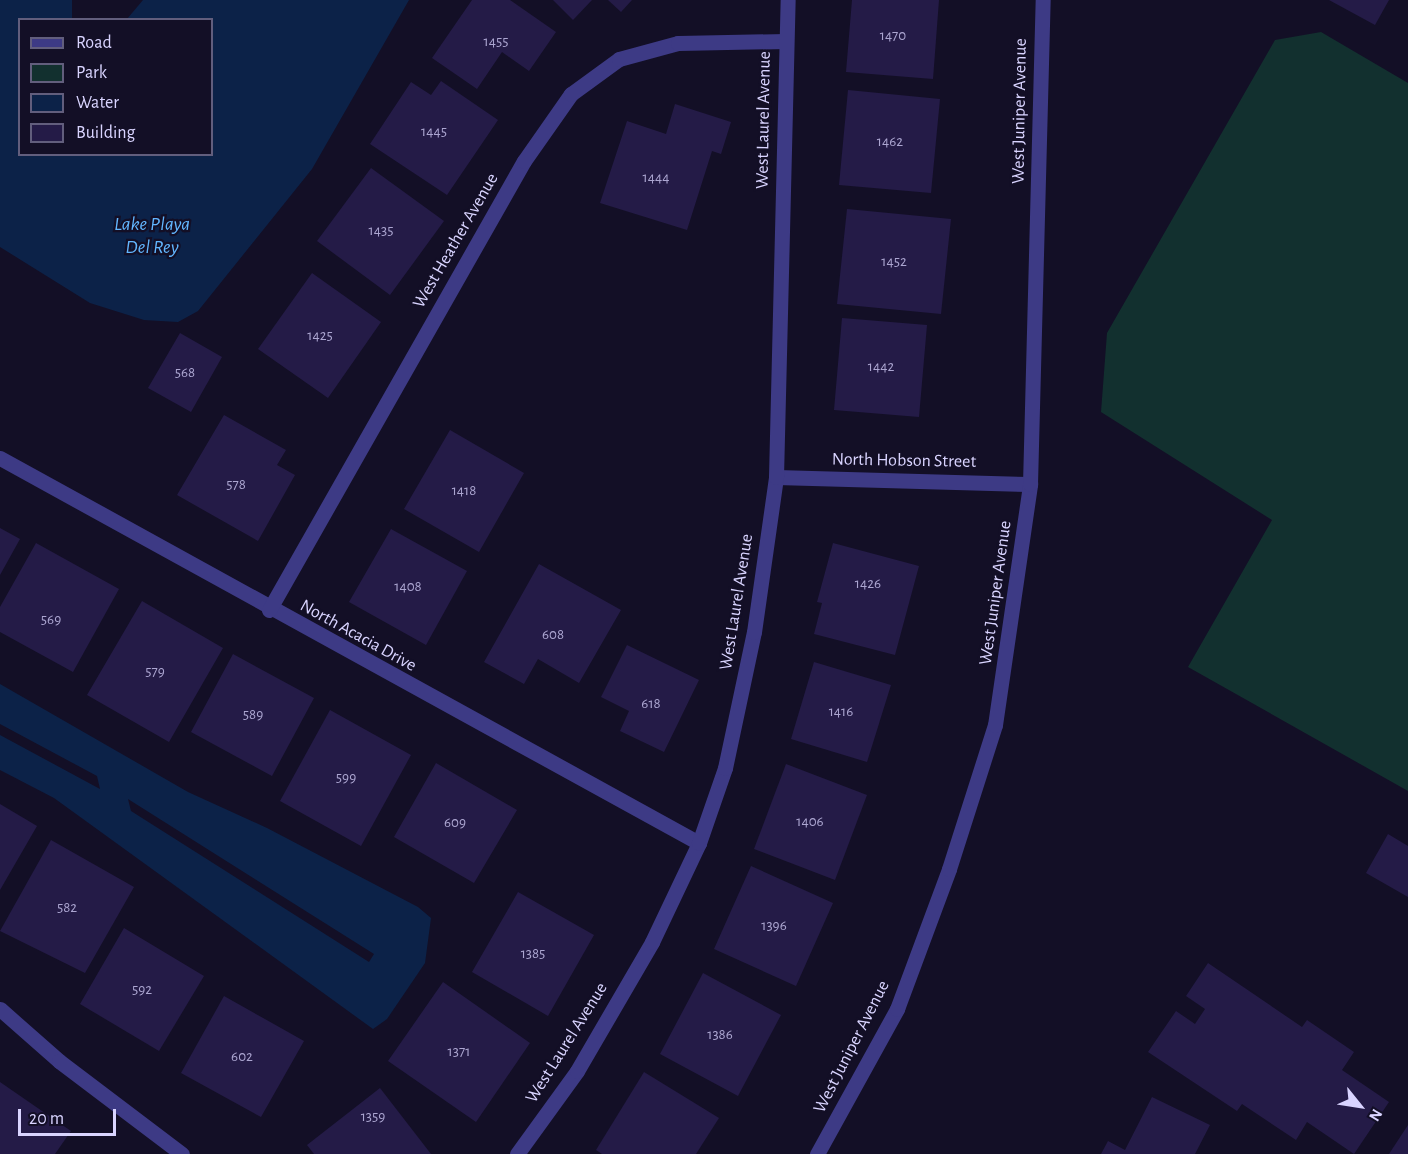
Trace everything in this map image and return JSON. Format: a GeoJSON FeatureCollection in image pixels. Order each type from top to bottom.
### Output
{"type":"FeatureCollection","features":[{"type":"Feature","properties":{"kind":"street","name":"West Laurel Avenue"},"geometry":{"type":"LineString","coordinates":[[517,1154],[578,1071],[652,942],[699,843],[725,768],[754,632],[776,477],[788,0]]}},
{"type":"Feature","properties":{"kind":"street","name":"West Juniper Avenue"},"geometry":{"type":"LineString","coordinates":[[817,1154],[897,1009],[950,869],[995,725],[1030,484],[1043,0]]}},
{"type":"Feature","properties":{"kind":"street","name":"West Heather Avenue"},"geometry":{"type":"LineString","coordinates":[[269,610],[524,161],[572,94],[619,59],[678,43],[786,41]]}},
{"type":"Feature","properties":{"kind":"street","name":"North Acacia Drive"},"geometry":{"type":"LineString","coordinates":[[0,458],[269,610],[699,843]]}},
{"type":"Feature","properties":{"kind":"street","name":"North Hobson Street"},"geometry":{"type":"LineString","coordinates":[[776,477],[1030,484]]}},
{"type":"Feature","properties":{"kind":"street"},"geometry":{"type":"LineString","coordinates":[[0,1009],[58,1061],[182,1154]]}},
{"type":"Feature","properties":{"kind":"green space"},"geometry":{"type":"Polygon","coordinates":[[[1321,32],[1408,83],[1408,791],[1188,667],[1272,520],[1101,412],[1107,333],[1275,40],[1321,32]]]}},
{"type":"Feature","properties":{"kind":"water","name":"Lake Playa Del Rey"},"geometry":{"type":"Polygon","coordinates":[[[0,0],[72,0],[72,18],[18,18],[18,156],[213,156],[213,18],[128,18],[143,0],[409,0],[312,169],[198,311],[178,322],[144,320],[90,303],[0,247],[0,0]]]}},
{"type":"Feature","properties":{"kind":"water"},"geometry":{"type":"Polygon","coordinates":[[[0,684],[188,792],[267,828],[418,907],[431,918],[425,963],[387,1019],[373,1029],[54,798],[0,770],[0,735],[100,789],[97,776],[0,724],[0,684]],[[128,799],[131,811],[369,962],[374,954],[128,799]]]}},
{"type":"Feature","properties":{"kind":"building"},"geometry":{"type":"Polygon","coordinates":[[[472,0],[510,0],[556,32],[529,71],[502,52],[477,89],[432,58],[472,0]]]}},
{"type":"Feature","properties":{"kind":"building"},"geometry":{"type":"Polygon","coordinates":[[[553,0],[592,0],[573,20],[553,0]]]}},
{"type":"Feature","properties":{"kind":"building"},"geometry":{"type":"Polygon","coordinates":[[[608,0],[632,0],[621,12],[608,0]]]}},
{"type":"Feature","properties":{"kind":"building"},"geometry":{"type":"Polygon","coordinates":[[[852,0],[939,0],[933,79],[846,72],[852,0]]]}},
{"type":"Feature","properties":{"kind":"building"},"geometry":{"type":"Polygon","coordinates":[[[1329,0],[1389,0],[1375,25],[1329,0]]]}},
{"type":"Feature","properties":{"kind":"building"},"geometry":{"type":"Polygon","coordinates":[[[441,81],[498,120],[447,195],[370,144],[411,82],[431,95],[441,81]]]}},
{"type":"Feature","properties":{"kind":"building"},"geometry":{"type":"Polygon","coordinates":[[[848,90],[940,99],[931,193],[839,185],[848,90]]]}},
{"type":"Feature","properties":{"kind":"building"},"geometry":{"type":"Polygon","coordinates":[[[675,104],[731,122],[721,154],[712,151],[687,230],[600,203],[627,121],[666,134],[675,104]]]}},
{"type":"Feature","properties":{"kind":"building"},"geometry":{"type":"Polygon","coordinates":[[[371,168],[444,221],[390,295],[317,241],[371,168]]]}},
{"type":"Feature","properties":{"kind":"building"},"geometry":{"type":"Polygon","coordinates":[[[847,209],[951,219],[941,314],[837,304],[847,209]]]}},
{"type":"Feature","properties":{"kind":"building"},"geometry":{"type":"Polygon","coordinates":[[[312,273],[381,322],[328,398],[258,349],[312,273]]]}},
{"type":"Feature","properties":{"kind":"building"},"geometry":{"type":"Polygon","coordinates":[[[842,318],[927,325],[919,417],[834,410],[842,318]]]}},
{"type":"Feature","properties":{"kind":"building"},"geometry":{"type":"Polygon","coordinates":[[[180,333],[222,357],[191,412],[148,388],[180,333]]]}},
{"type":"Feature","properties":{"kind":"building"},"geometry":{"type":"Polygon","coordinates":[[[224,415],[286,450],[277,465],[295,475],[258,541],[177,495],[224,415]]]}},
{"type":"Feature","properties":{"kind":"building"},"geometry":{"type":"Polygon","coordinates":[[[450,430],[524,473],[479,552],[404,509],[450,430]]]}},
{"type":"Feature","properties":{"kind":"building"},"geometry":{"type":"Polygon","coordinates":[[[0,528],[20,539],[0,575],[0,528]]]}},
{"type":"Feature","properties":{"kind":"building"},"geometry":{"type":"Polygon","coordinates":[[[391,529],[467,571],[426,645],[349,602],[391,529]]]}},
{"type":"Feature","properties":{"kind":"building"},"geometry":{"type":"Polygon","coordinates":[[[36,543],[119,589],[73,672],[0,632],[0,607],[36,543]]]}},
{"type":"Feature","properties":{"kind":"building"},"geometry":{"type":"Polygon","coordinates":[[[833,543],[919,566],[895,655],[814,634],[822,603],[817,602],[833,543]]]}},
{"type":"Feature","properties":{"kind":"building"},"geometry":{"type":"Polygon","coordinates":[[[539,564],[621,610],[579,683],[538,659],[524,684],[484,662],[539,564]]]}},
{"type":"Feature","properties":{"kind":"building"},"geometry":{"type":"Polygon","coordinates":[[[142,601],[223,648],[169,742],[87,695],[142,601]]]}},
{"type":"Feature","properties":{"kind":"building"},"geometry":{"type":"Polygon","coordinates":[[[627,645],[699,680],[664,752],[620,731],[629,711],[601,697],[627,645]]]}},
{"type":"Feature","properties":{"kind":"building"},"geometry":{"type":"Polygon","coordinates":[[[233,654],[314,698],[272,776],[191,732],[233,654]]]}},
{"type":"Feature","properties":{"kind":"building"},"geometry":{"type":"Polygon","coordinates":[[[814,662],[891,685],[867,762],[791,739],[814,662]]]}},
{"type":"Feature","properties":{"kind":"building"},"geometry":{"type":"Polygon","coordinates":[[[330,710],[411,755],[361,846],[280,801],[330,710]]]}},
{"type":"Feature","properties":{"kind":"building"},"geometry":{"type":"Polygon","coordinates":[[[436,763],[517,810],[474,883],[394,837],[436,763]]]}},
{"type":"Feature","properties":{"kind":"building"},"geometry":{"type":"Polygon","coordinates":[[[786,764],[867,795],[835,880],[754,849],[786,764]]]}},
{"type":"Feature","properties":{"kind":"building"},"geometry":{"type":"Polygon","coordinates":[[[0,804],[37,826],[0,890],[0,804]]]}},
{"type":"Feature","properties":{"kind":"building"},"geometry":{"type":"Polygon","coordinates":[[[1388,834],[1408,846],[1408,897],[1366,873],[1388,834]]]}},
{"type":"Feature","properties":{"kind":"building"},"geometry":{"type":"Polygon","coordinates":[[[51,840],[134,887],[85,973],[0,931],[51,840]]]}},
{"type":"Feature","properties":{"kind":"building"},"geometry":{"type":"Polygon","coordinates":[[[751,866],[833,903],[796,986],[714,949],[751,866]]]}},
{"type":"Feature","properties":{"kind":"building"},"geometry":{"type":"Polygon","coordinates":[[[518,892],[594,935],[548,1016],[472,972],[518,892]]]}},
{"type":"Feature","properties":{"kind":"building"},"geometry":{"type":"Polygon","coordinates":[[[124,928],[204,976],[159,1051],[80,1004],[124,928]]]}},
{"type":"Feature","properties":{"kind":"building"},"geometry":{"type":"Polygon","coordinates":[[[1208,963],[1302,1027],[1307,1020],[1354,1052],[1342,1070],[1389,1102],[1354,1154],[1307,1122],[1296,1140],[1242,1104],[1237,1111],[1148,1052],[1176,1011],[1195,1024],[1205,1009],[1186,996],[1208,963]]]}},
{"type":"Feature","properties":{"kind":"building"},"geometry":{"type":"Polygon","coordinates":[[[703,973],[781,1015],[738,1096],[660,1054],[703,973]]]}},
{"type":"Feature","properties":{"kind":"building"},"geometry":{"type":"Polygon","coordinates":[[[443,982],[530,1043],[476,1122],[388,1061],[443,982]]]}},
{"type":"Feature","properties":{"kind":"building"},"geometry":{"type":"Polygon","coordinates":[[[224,996],[304,1041],[261,1117],[181,1073],[224,996]]]}},
{"type":"Feature","properties":{"kind":"building"},"geometry":{"type":"Polygon","coordinates":[[[644,1072],[719,1118],[696,1154],[602,1154],[596,1150],[644,1072]]]}},
{"type":"Feature","properties":{"kind":"building"},"geometry":{"type":"Polygon","coordinates":[[[0,1082],[71,1131],[55,1154],[0,1154],[0,1082]]]}},
{"type":"Feature","properties":{"kind":"building"},"geometry":{"type":"Polygon","coordinates":[[[380,1088],[431,1154],[314,1154],[307,1145],[380,1088]]]}},
{"type":"Feature","properties":{"kind":"building"},"geometry":{"type":"Polygon","coordinates":[[[1152,1097],[1210,1125],[1195,1154],[1101,1154],[1108,1141],[1125,1150],[1152,1097]]]}},
{"type":"Feature","properties":{"kind":"building"},"geometry":{"type":"Polygon","coordinates":[[[1408,1125],[1408,1154],[1389,1154],[1408,1125]]]}}]}
